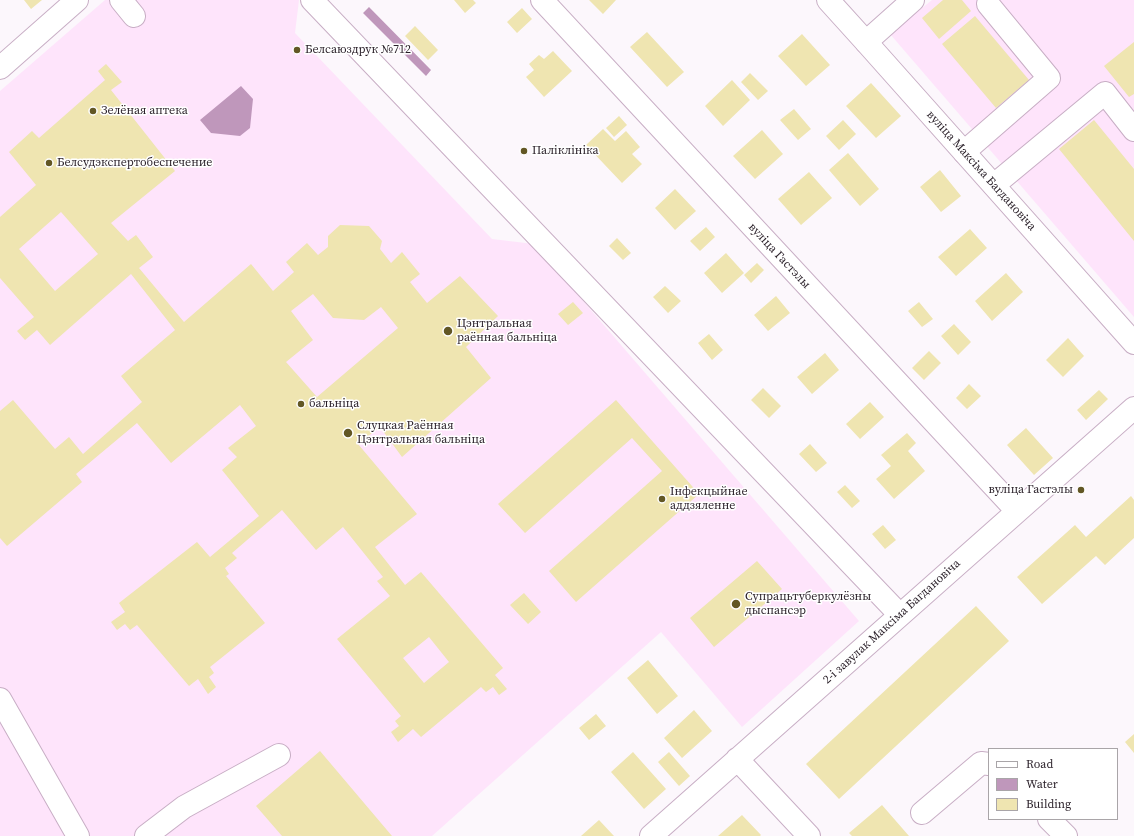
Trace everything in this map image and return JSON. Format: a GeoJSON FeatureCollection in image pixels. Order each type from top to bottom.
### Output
{"type":"FeatureCollection","features":[{"type":"Feature","properties":{"kind":"street"},"geometry":{"type":"LineString","coordinates":[[0,68],[78,0]]}},
{"type":"Feature","properties":{"kind":"street"},"geometry":{"type":"LineString","coordinates":[[312,0],[900,615]]}},
{"type":"Feature","properties":{"kind":"street","name":"вуліца Гастэлы"},"geometry":{"type":"LineString","coordinates":[[542,0],[1017,511]]}},
{"type":"Feature","properties":{"kind":"street","name":"вуліца Максіма Багдановіча"},"geometry":{"type":"LineString","coordinates":[[828,0],[1134,343]]}},
{"type":"Feature","properties":{"kind":"street"},"geometry":{"type":"LineString","coordinates":[[866,42],[912,0]]}},
{"type":"Feature","properties":{"kind":"street"},"geometry":{"type":"LineString","coordinates":[[964,152],[1050,78],[988,4]]}},
{"type":"Feature","properties":{"kind":"street"},"geometry":{"type":"LineString","coordinates":[[994,185],[1105,93],[1134,130]]}},
{"type":"Feature","properties":{"kind":"street","name":"2-і завулак Максіма Багдановіча"},"geometry":{"type":"LineString","coordinates":[[651,836],[1134,408]]}},
{"type":"Feature","properties":{"kind":"street"},"geometry":{"type":"LineString","coordinates":[[0,699],[78,836]]}},
{"type":"Feature","properties":{"kind":"street"},"geometry":{"type":"LineString","coordinates":[[146,836],[184,806],[279,756]]}},
{"type":"Feature","properties":{"kind":"street"},"geometry":{"type":"LineString","coordinates":[[737,760],[809,836]]}},
{"type":"Feature","properties":{"kind":"street"},"geometry":{"type":"LineString","coordinates":[[922,813],[981,763],[988,764]]}},
{"type":"Feature","properties":{"kind":"street"},"geometry":{"type":"LineString","coordinates":[[1050,820],[1066,836]]}},
{"type":"Feature","properties":{"kind":"shaded area","name":"Слуцкая Раённая Цэнтральная бальніца"},"geometry":{"type":"Polygon","coordinates":[[[105,0],[299,0],[295,33],[492,239],[534,244],[859,621],[742,727],[661,632],[432,836],[0,836],[0,91],[105,0]]]}},
{"type":"Feature","properties":{"kind":"shaded area"},"geometry":{"type":"Polygon","coordinates":[[[932,0],[1134,0],[1134,317],[890,34],[932,0]]]}},
{"type":"Feature","properties":{"kind":"water"},"geometry":{"type":"Polygon","coordinates":[[[369,7],[431,70],[426,76],[363,13],[369,7]]]}},
{"type":"Feature","properties":{"kind":"water"},"geometry":{"type":"Polygon","coordinates":[[[241,86],[253,99],[250,128],[240,136],[211,133],[200,120],[241,86]]]}},
{"type":"Feature","properties":{"kind":"building"},"geometry":{"type":"Polygon","coordinates":[[[24,0],[42,0],[31,9],[24,0]]]}},
{"type":"Feature","properties":{"kind":"building"},"geometry":{"type":"Polygon","coordinates":[[[454,0],[473,0],[476,3],[465,13],[454,0]]]}},
{"type":"Feature","properties":{"kind":"building"},"geometry":{"type":"Polygon","coordinates":[[[589,0],[616,0],[603,14],[589,0]]]}},
{"type":"Feature","properties":{"kind":"building"},"geometry":{"type":"Polygon","coordinates":[[[943,0],[962,0],[971,11],[939,39],[922,18],[943,0]]]}},
{"type":"Feature","properties":{"kind":"building"},"geometry":{"type":"Polygon","coordinates":[[[522,8],[532,19],[517,33],[507,22],[522,8]]]}},
{"type":"Feature","properties":{"kind":"building"},"geometry":{"type":"Polygon","coordinates":[[[975,16],[1029,80],[996,108],[942,44],[975,16]]]}},
{"type":"Feature","properties":{"kind":"building"},"geometry":{"type":"Polygon","coordinates":[[[415,26],[438,50],[428,60],[405,36],[415,26]]]}},
{"type":"Feature","properties":{"kind":"building"},"geometry":{"type":"Polygon","coordinates":[[[647,32],[684,72],[667,87],[630,47],[647,32]]]}},
{"type":"Feature","properties":{"kind":"building"},"geometry":{"type":"Polygon","coordinates":[[[802,34],[830,65],[806,86],[778,56],[802,34]]]}},
{"type":"Feature","properties":{"kind":"building"},"geometry":{"type":"Polygon","coordinates":[[[1134,42],[1134,94],[1129,97],[1104,66],[1134,42]]]}},
{"type":"Feature","properties":{"kind":"building"},"geometry":{"type":"Polygon","coordinates":[[[553,51],[572,71],[544,97],[526,77],[534,70],[529,64],[539,55],[544,59],[553,51]]]}},
{"type":"Feature","properties":{"kind":"building","name":"бальніца"},"geometry":{"type":"Polygon","coordinates":[[[106,64],[122,82],[111,90],[175,171],[111,223],[128,241],[136,235],[153,257],[139,268],[184,322],[251,264],[273,291],[294,272],[286,262],[307,243],[318,255],[328,247],[328,236],[340,225],[369,226],[382,241],[380,249],[391,263],[402,252],[420,274],[410,282],[427,303],[460,276],[498,316],[466,347],[491,378],[402,457],[380,427],[358,444],[417,514],[375,547],[405,585],[421,572],[503,668],[495,675],[507,689],[499,695],[493,687],[486,692],[481,687],[421,737],[413,729],[398,742],[391,732],[399,726],[395,721],[401,716],[337,639],[390,596],[377,581],[383,577],[343,527],[316,550],[282,510],[232,553],[237,558],[225,568],[229,574],[226,576],[265,623],[210,667],[214,673],[209,677],[216,687],[208,694],[198,679],[189,686],[137,625],[130,630],[125,624],[117,630],[111,622],[125,612],[119,603],[197,542],[210,557],[259,516],[222,470],[237,457],[228,448],[256,426],[240,405],[171,463],[137,423],[76,474],[82,482],[7,546],[0,538],[0,411],[13,400],[55,449],[69,437],[83,454],[142,402],[121,376],[175,330],[131,274],[50,345],[37,330],[25,340],[17,331],[34,317],[0,278],[0,217],[36,185],[9,152],[32,131],[39,138],[105,80],[98,71],[106,64]],[[61,212],[19,249],[55,291],[98,254],[61,212]],[[313,294],[291,311],[313,340],[286,362],[317,397],[398,328],[381,307],[364,320],[333,318],[313,294]],[[429,637],[403,658],[424,683],[449,662],[429,637]]]}},
{"type":"Feature","properties":{"kind":"building"},"geometry":{"type":"Polygon","coordinates":[[[750,73],[768,91],[758,100],[741,82],[750,73]]]}},
{"type":"Feature","properties":{"kind":"building"},"geometry":{"type":"Polygon","coordinates":[[[732,80],[750,100],[723,126],[705,106],[732,80]]]}},
{"type":"Feature","properties":{"kind":"building"},"geometry":{"type":"Polygon","coordinates":[[[871,83],[901,116],[876,138],[846,106],[871,83]]]}},
{"type":"Feature","properties":{"kind":"building"},"geometry":{"type":"Polygon","coordinates":[[[794,109],[811,129],[798,140],[780,120],[794,109]]]}},
{"type":"Feature","properties":{"kind":"building"},"geometry":{"type":"Polygon","coordinates":[[[619,116],[627,125],[614,137],[606,128],[619,116]]]}},
{"type":"Feature","properties":{"kind":"building"},"geometry":{"type":"Polygon","coordinates":[[[843,120],[856,134],[839,150],[826,136],[843,120]]]}},
{"type":"Feature","properties":{"kind":"building"},"geometry":{"type":"Polygon","coordinates":[[[1094,120],[1134,169],[1134,241],[1059,149],[1094,120]]]}},
{"type":"Feature","properties":{"kind":"building"},"geometry":{"type":"Polygon","coordinates":[[[603,129],[615,141],[626,131],[640,147],[632,154],[642,164],[622,183],[586,145],[603,129]]]}},
{"type":"Feature","properties":{"kind":"building"},"geometry":{"type":"Polygon","coordinates":[[[762,130],[783,154],[755,179],[733,156],[762,130]]]}},
{"type":"Feature","properties":{"kind":"building"},"geometry":{"type":"Polygon","coordinates":[[[848,153],[879,189],[860,206],[829,170],[848,153]]]}},
{"type":"Feature","properties":{"kind":"building"},"geometry":{"type":"Polygon","coordinates":[[[940,170],[961,196],[941,212],[920,187],[940,170]]]}},
{"type":"Feature","properties":{"kind":"building"},"geometry":{"type":"Polygon","coordinates":[[[809,172],[832,198],[801,225],[778,199],[809,172]]]}},
{"type":"Feature","properties":{"kind":"building"},"geometry":{"type":"Polygon","coordinates":[[[675,189],[696,211],[675,230],[655,208],[675,189]]]}},
{"type":"Feature","properties":{"kind":"building"},"geometry":{"type":"Polygon","coordinates":[[[706,227],[715,237],[700,251],[690,241],[706,227]]]}},
{"type":"Feature","properties":{"kind":"building"},"geometry":{"type":"Polygon","coordinates":[[[970,229],[987,248],[956,276],[938,257],[970,229]]]}},
{"type":"Feature","properties":{"kind":"building"},"geometry":{"type":"Polygon","coordinates":[[[617,238],[631,253],[623,260],[609,246],[617,238]]]}},
{"type":"Feature","properties":{"kind":"building"},"geometry":{"type":"Polygon","coordinates":[[[726,253],[744,273],[722,293],[704,273],[726,253]]]}},
{"type":"Feature","properties":{"kind":"building"},"geometry":{"type":"Polygon","coordinates":[[[757,263],[764,270],[751,283],[744,275],[757,263]]]}},
{"type":"Feature","properties":{"kind":"building"},"geometry":{"type":"Polygon","coordinates":[[[1006,273],[1023,292],[992,321],[975,301],[1006,273]]]}},
{"type":"Feature","properties":{"kind":"building"},"geometry":{"type":"Polygon","coordinates":[[[665,286],[681,301],[668,313],[653,297],[665,286]]]}},
{"type":"Feature","properties":{"kind":"building"},"geometry":{"type":"Polygon","coordinates":[[[776,296],[790,313],[768,331],[754,315],[776,296]]]}},
{"type":"Feature","properties":{"kind":"building"},"geometry":{"type":"Polygon","coordinates":[[[573,302],[583,313],[568,325],[558,314],[573,302]]]}},
{"type":"Feature","properties":{"kind":"building"},"geometry":{"type":"Polygon","coordinates":[[[919,302],[933,319],[922,327],[908,311],[919,302]]]}},
{"type":"Feature","properties":{"kind":"building"},"geometry":{"type":"Polygon","coordinates":[[[954,324],[971,342],[958,355],[941,336],[954,324]]]}},
{"type":"Feature","properties":{"kind":"building"},"geometry":{"type":"Polygon","coordinates":[[[709,334],[723,350],[712,360],[698,343],[709,334]]]}},
{"type":"Feature","properties":{"kind":"building"},"geometry":{"type":"Polygon","coordinates":[[[1068,338],[1084,356],[1063,377],[1046,360],[1068,338]]]}},
{"type":"Feature","properties":{"kind":"building"},"geometry":{"type":"Polygon","coordinates":[[[929,351],[941,363],[924,380],[912,368],[929,351]]]}},
{"type":"Feature","properties":{"kind":"building"},"geometry":{"type":"Polygon","coordinates":[[[825,353],[839,370],[812,394],[797,377],[825,353]]]}},
{"type":"Feature","properties":{"kind":"building"},"geometry":{"type":"Polygon","coordinates":[[[969,384],[981,396],[967,409],[956,398],[969,384]]]}},
{"type":"Feature","properties":{"kind":"building"},"geometry":{"type":"Polygon","coordinates":[[[763,388],[781,406],[769,418],[751,400],[763,388]]]}},
{"type":"Feature","properties":{"kind":"building"},"geometry":{"type":"Polygon","coordinates":[[[1099,390],[1108,399],[1086,420],[1077,410],[1099,390]]]}},
{"type":"Feature","properties":{"kind":"building","name":"Інфекцыйнае аддзяленне"},"geometry":{"type":"Polygon","coordinates":[[[616,400],[699,494],[576,602],[549,571],[662,471],[632,438],[525,533],[498,504],[616,400]]]}},
{"type":"Feature","properties":{"kind":"building"},"geometry":{"type":"Polygon","coordinates":[[[870,402],[884,417],[860,439],[846,424],[870,402]]]}},
{"type":"Feature","properties":{"kind":"building"},"geometry":{"type":"Polygon","coordinates":[[[1026,428],[1053,458],[1034,475],[1007,445],[1026,428]]]}},
{"type":"Feature","properties":{"kind":"building"},"geometry":{"type":"Polygon","coordinates":[[[907,433],[916,443],[908,451],[925,471],[894,499],[876,479],[891,466],[881,455],[907,433]]]}},
{"type":"Feature","properties":{"kind":"building"},"geometry":{"type":"Polygon","coordinates":[[[810,444],[827,463],[816,472],[799,454],[810,444]]]}},
{"type":"Feature","properties":{"kind":"building"},"geometry":{"type":"Polygon","coordinates":[[[845,485],[860,501],[852,508],[837,492],[845,485]]]}},
{"type":"Feature","properties":{"kind":"building"},"geometry":{"type":"Polygon","coordinates":[[[1131,496],[1134,500],[1134,538],[1105,565],[1096,556],[1042,604],[1017,577],[1075,525],[1086,537],[1131,496]]]}},
{"type":"Feature","properties":{"kind":"building"},"geometry":{"type":"Polygon","coordinates":[[[883,525],[896,540],[885,549],[872,534],[883,525]]]}},
{"type":"Feature","properties":{"kind":"building","name":"Супрацьтуберкулёзны дыспансэр"},"geometry":{"type":"Polygon","coordinates":[[[757,561],[782,589],[714,647],[690,618],[757,561]]]}},
{"type":"Feature","properties":{"kind":"building"},"geometry":{"type":"Polygon","coordinates":[[[524,593],[541,612],[528,624],[510,605],[524,593]]]}},
{"type":"Feature","properties":{"kind":"building"},"geometry":{"type":"Polygon","coordinates":[[[976,606],[1009,641],[839,799],[806,764],[976,606]]]}},
{"type":"Feature","properties":{"kind":"building"},"geometry":{"type":"Polygon","coordinates":[[[648,660],[678,696],[657,714],[627,678],[648,660]]]}},
{"type":"Feature","properties":{"kind":"building"},"geometry":{"type":"Polygon","coordinates":[[[694,710],[712,731],[682,758],[664,738],[694,710]]]}},
{"type":"Feature","properties":{"kind":"building"},"geometry":{"type":"Polygon","coordinates":[[[596,714],[606,726],[589,740],[579,728],[596,714]]]}},
{"type":"Feature","properties":{"kind":"building"},"geometry":{"type":"Polygon","coordinates":[[[1134,734],[1134,753],[1125,742],[1134,734]]]}},
{"type":"Feature","properties":{"kind":"building"},"geometry":{"type":"Polygon","coordinates":[[[320,751],[392,836],[282,836],[256,806],[320,751]]]}},
{"type":"Feature","properties":{"kind":"building"},"geometry":{"type":"Polygon","coordinates":[[[633,752],[666,789],[644,809],[611,772],[633,752]]]}},
{"type":"Feature","properties":{"kind":"building"},"geometry":{"type":"Polygon","coordinates":[[[669,752],[690,776],[679,786],[658,762],[669,752]]]}},
{"type":"Feature","properties":{"kind":"building"},"geometry":{"type":"Polygon","coordinates":[[[882,805],[909,836],[852,836],[849,833],[882,805]]]}},
{"type":"Feature","properties":{"kind":"building"},"geometry":{"type":"Polygon","coordinates":[[[742,815],[761,835],[760,836],[718,836],[742,815]]]}},
{"type":"Feature","properties":{"kind":"building"},"geometry":{"type":"Polygon","coordinates":[[[599,820],[614,836],[581,836],[599,820]]]}},
{"type":"Feature","properties":{"kind":"place","name":"Белсаюздрук №712"},"geometry":{"type":"Point","coordinates":[297,50]}},
{"type":"Feature","properties":{"kind":"place","name":"Зелёная аптека"},"geometry":{"type":"Point","coordinates":[93,111]}},
{"type":"Feature","properties":{"kind":"place","name":"Паліклініка"},"geometry":{"type":"Point","coordinates":[524,151]}},
{"type":"Feature","properties":{"kind":"place","name":"Белсудэкспертобеспечение"},"geometry":{"type":"Point","coordinates":[49,163]}},
{"type":"Feature","properties":{"kind":"place","name":"Цэнтральная раённая бальніца"},"geometry":{"type":"Point","coordinates":[448,331]}},
{"type":"Feature","properties":{"kind":"place","name":"бальніца"},"geometry":{"type":"Point","coordinates":[301,404]}},
{"type":"Feature","properties":{"kind":"place","name":"Слуцкая Раённая Цэнтральная бальніца"},"geometry":{"type":"Point","coordinates":[348,433]}},
{"type":"Feature","properties":{"kind":"place","name":"вуліца Гастэлы"},"geometry":{"type":"Point","coordinates":[1081,490]}},
{"type":"Feature","properties":{"kind":"place","name":"Інфекцыйнае аддзяленне"},"geometry":{"type":"Point","coordinates":[662,499]}},
{"type":"Feature","properties":{"kind":"place","name":"Супрацьтуберкулёзны дыспансэр"},"geometry":{"type":"Point","coordinates":[736,604]}}]}
